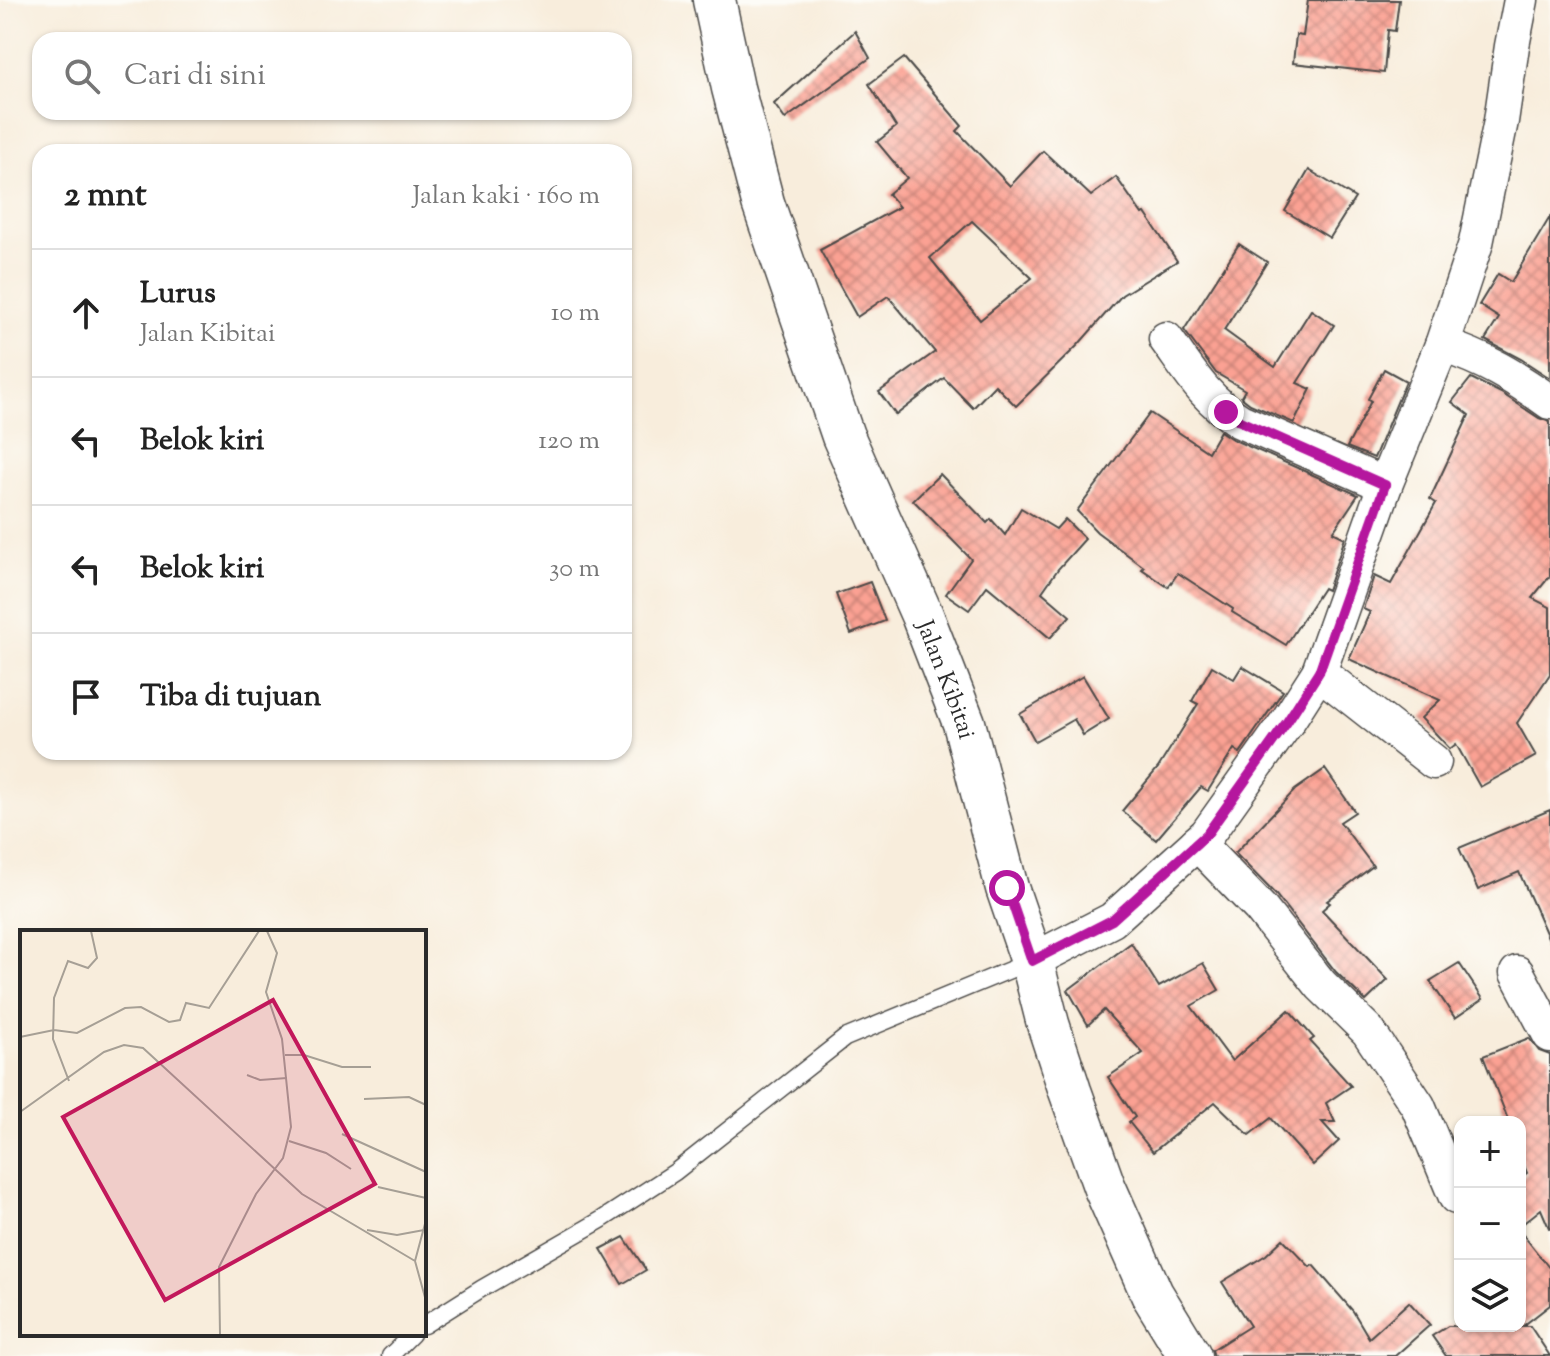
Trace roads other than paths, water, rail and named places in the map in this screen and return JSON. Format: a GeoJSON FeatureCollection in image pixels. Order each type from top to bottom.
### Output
{"type":"FeatureCollection","features":[{"type":"Feature","properties":{"kind":"street","name":"Jalan Kibitai"},"geometry":{"type":"LineString","coordinates":[[714,0],[763,203],[843,436],[922,615],[964,723],[1007,888],[1032,961],[1048,1024],[1104,1186],[1152,1294],[1190,1356]]}},
{"type":"Feature","properties":{"kind":"street"},"geometry":{"type":"LineString","coordinates":[[1032,961],[1112,920],[1207,834],[1319,672],[1385,485],[1442,345],[1476,243],[1521,0]]}},
{"type":"Feature","properties":{"kind":"street"},"geometry":{"type":"LineString","coordinates":[[1166,339],[1206,395],[1226,412],[1385,485]]}},
{"type":"Feature","properties":{"kind":"street"},"geometry":{"type":"LineString","coordinates":[[1442,345],[1471,354],[1498,368],[1550,402]]}},
{"type":"Feature","properties":{"kind":"street"},"geometry":{"type":"LineString","coordinates":[[1319,672],[1434,762]]}},
{"type":"Feature","properties":{"kind":"street"},"geometry":{"type":"LineString","coordinates":[[1197,843],[1260,908],[1321,985],[1368,1031],[1418,1106],[1454,1192]]}},
{"type":"Feature","properties":{"kind":"street"},"geometry":{"type":"LineString","coordinates":[[1517,973],[1550,1035]]}},
{"type":"Feature","properties":{"kind":"lane"},"geometry":{"type":"LineString","coordinates":[[426,1324],[601,1220],[675,1172],[845,1038],[1032,961]]}},
{"type":"Feature","properties":{"kind":"lane"},"geometry":{"type":"LineString","coordinates":[[390,1356],[410,1336]]}}]}
